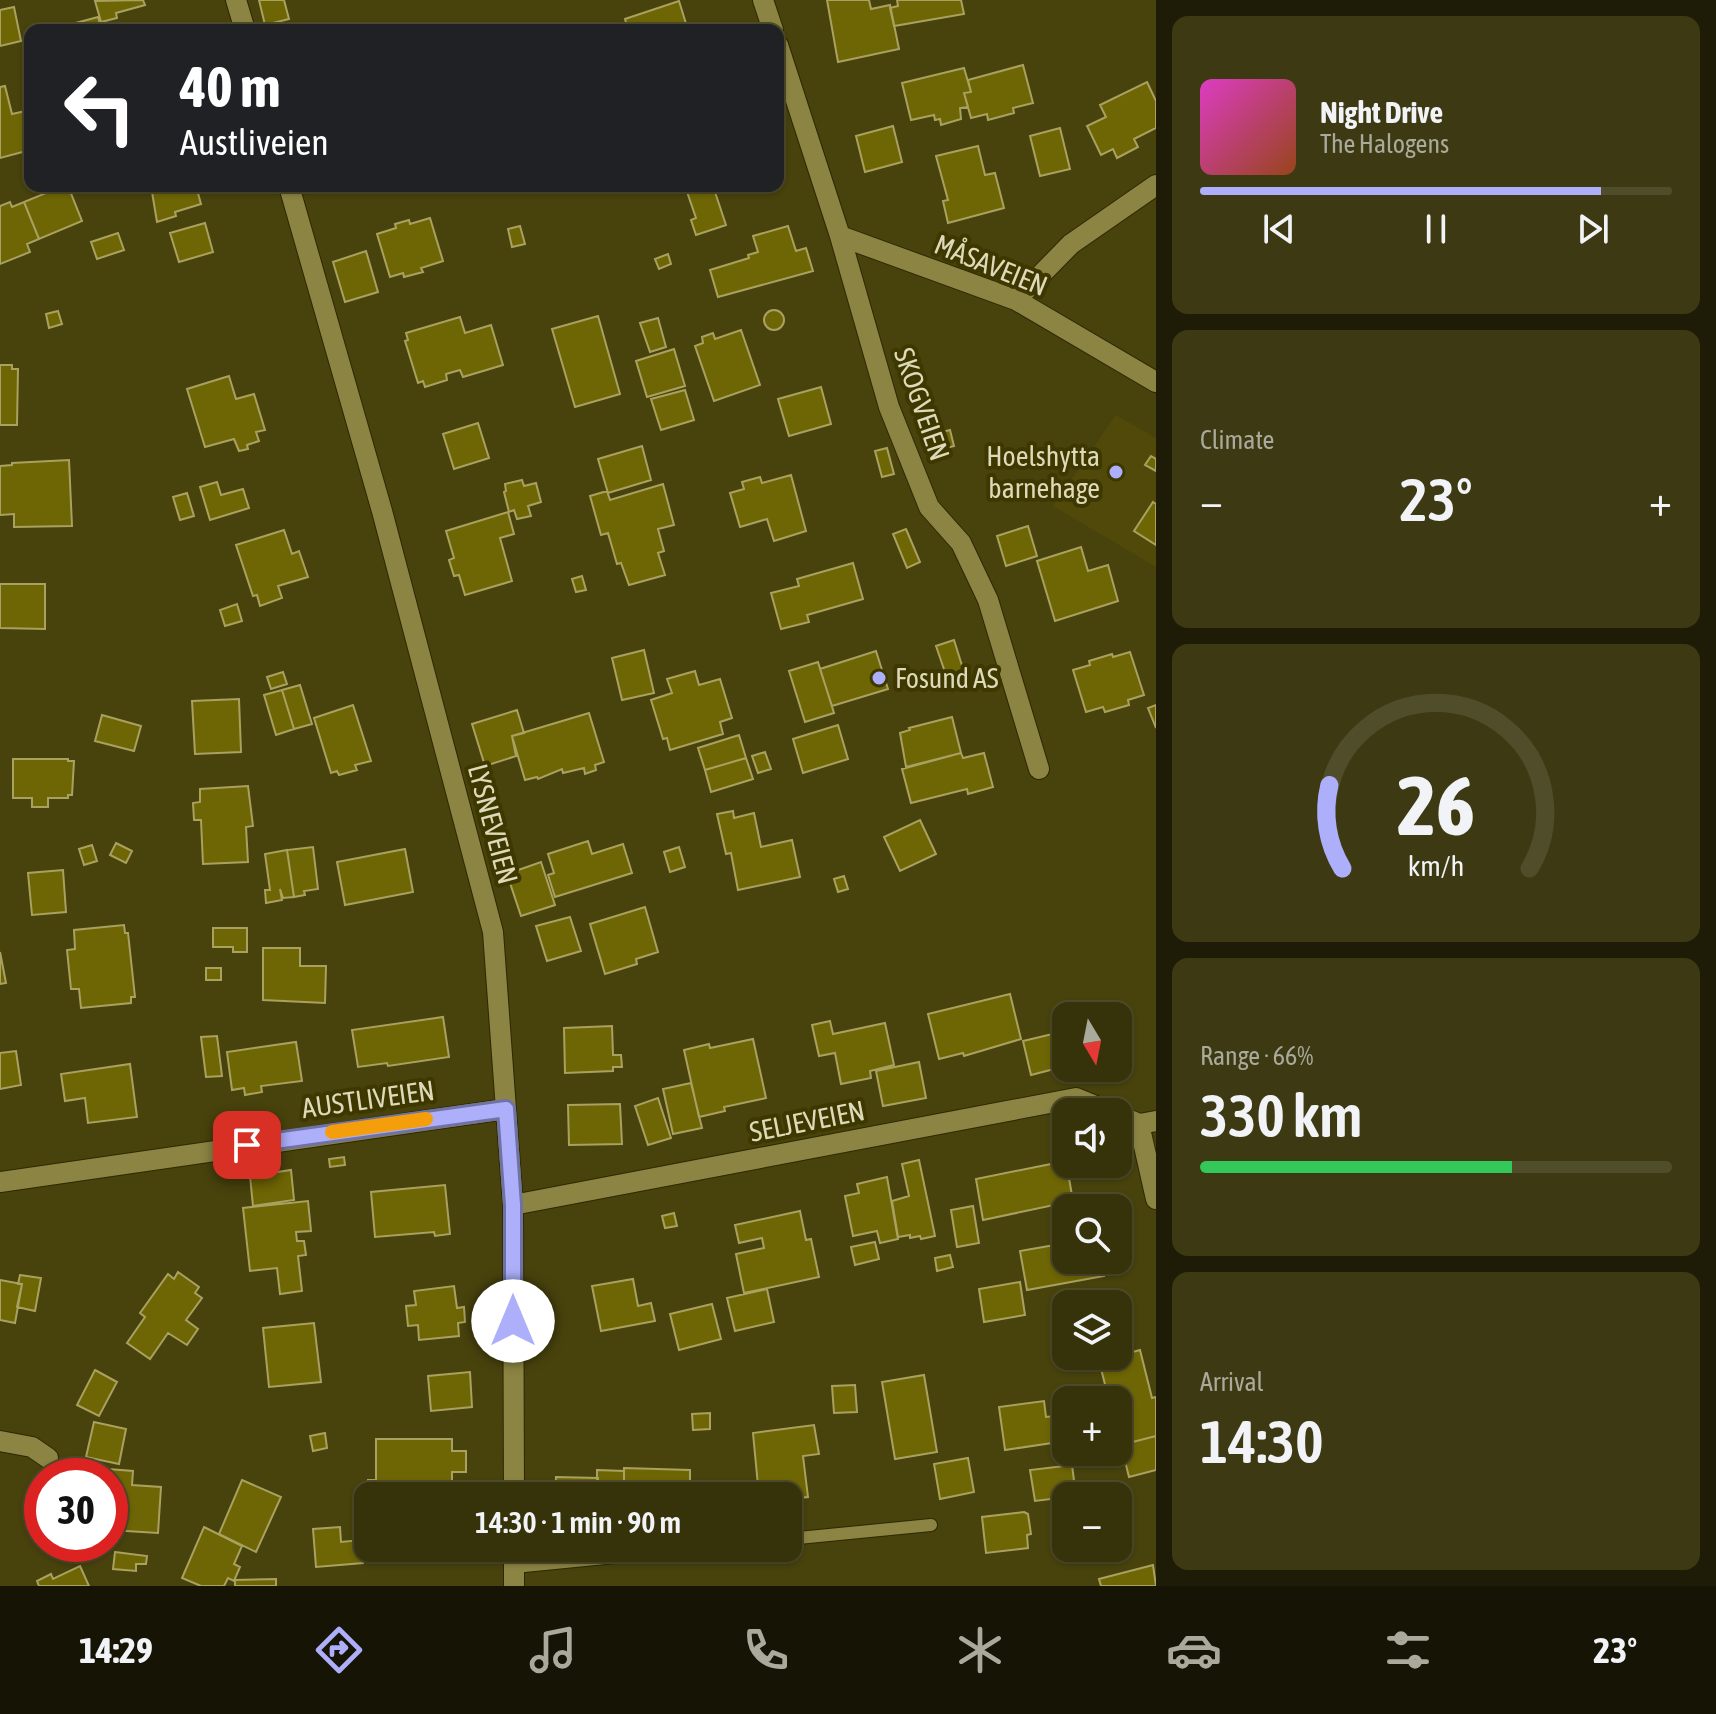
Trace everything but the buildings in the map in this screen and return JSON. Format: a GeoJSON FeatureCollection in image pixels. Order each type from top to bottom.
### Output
{"type":"FeatureCollection","features":[{"type":"Feature","properties":{"kind":"street"},"geometry":{"type":"LineString","coordinates":[[236,0],[243,24]]}},
{"type":"Feature","properties":{"kind":"street"},"geometry":{"type":"LineString","coordinates":[[763,0],[771,24]]}},
{"type":"Feature","properties":{"kind":"street","name":"SKOGVEIEN"},"geometry":{"type":"LineString","coordinates":[[784,63],[840,236],[889,407],[929,507],[961,543],[988,600],[1039,769]]}},
{"type":"Feature","properties":{"kind":"street"},"geometry":{"type":"LineString","coordinates":[[1016,300],[1071,244],[1156,185]]}},
{"type":"Feature","properties":{"kind":"street","name":"LYSNEVEIEN"},"geometry":{"type":"LineString","coordinates":[[291,192],[382,511],[493,932],[513,1205],[514,1482]]}},
{"type":"Feature","properties":{"kind":"street","name":"MÅSAVEIEN"},"geometry":{"type":"LineString","coordinates":[[840,236],[1016,300],[1156,382]]}},
{"type":"Feature","properties":{"kind":"street","name":"SELJEVEIEN"},"geometry":{"type":"LineString","coordinates":[[513,1205],[1052,1103]]}},
{"type":"Feature","properties":{"kind":"street","name":"AUSTLIVEIEN"},"geometry":{"type":"LineString","coordinates":[[0,1182],[506,1109]]}},
{"type":"Feature","properties":{"kind":"street"},"geometry":{"type":"LineString","coordinates":[[1147,1123],[1156,1199]]}},
{"type":"Feature","properties":{"kind":"street"},"geometry":{"type":"LineString","coordinates":[[0,1441],[32,1447],[48,1458]]}},
{"type":"Feature","properties":{"kind":"lane"},"geometry":{"type":"LineString","coordinates":[[802,1538],[931,1525]]}},
{"type":"Feature","properties":{"kind":"lane"},"geometry":{"type":"LineString","coordinates":[[514,1567],[565,1562]]}},
{"type":"Feature","properties":{"kind":"shaded area","name":"Hoelshytta barnehage"},"geometry":{"type":"Polygon","coordinates":[[[1116,415],[1156,438],[1156,567],[1053,506],[1116,415]]]}},
{"type":"Feature","properties":{"kind":"slow traffic"},"geometry":{"type":"LineString","coordinates":[[332,1132],[426,1119]]}},
{"type":"Feature","properties":{"kind":"place","name":"Hoelshytta barnehage"},"geometry":{"type":"Point","coordinates":[1116,472]}},
{"type":"Feature","properties":{"kind":"place","name":"Fosund AS"},"geometry":{"type":"Point","coordinates":[879,678]}},
{"type":"Feature","properties":{"kind":"route"},"geometry":{"type":"LineString","coordinates":[[247,1145],[506,1109],[513,1205],[513,1321]]}}]}
